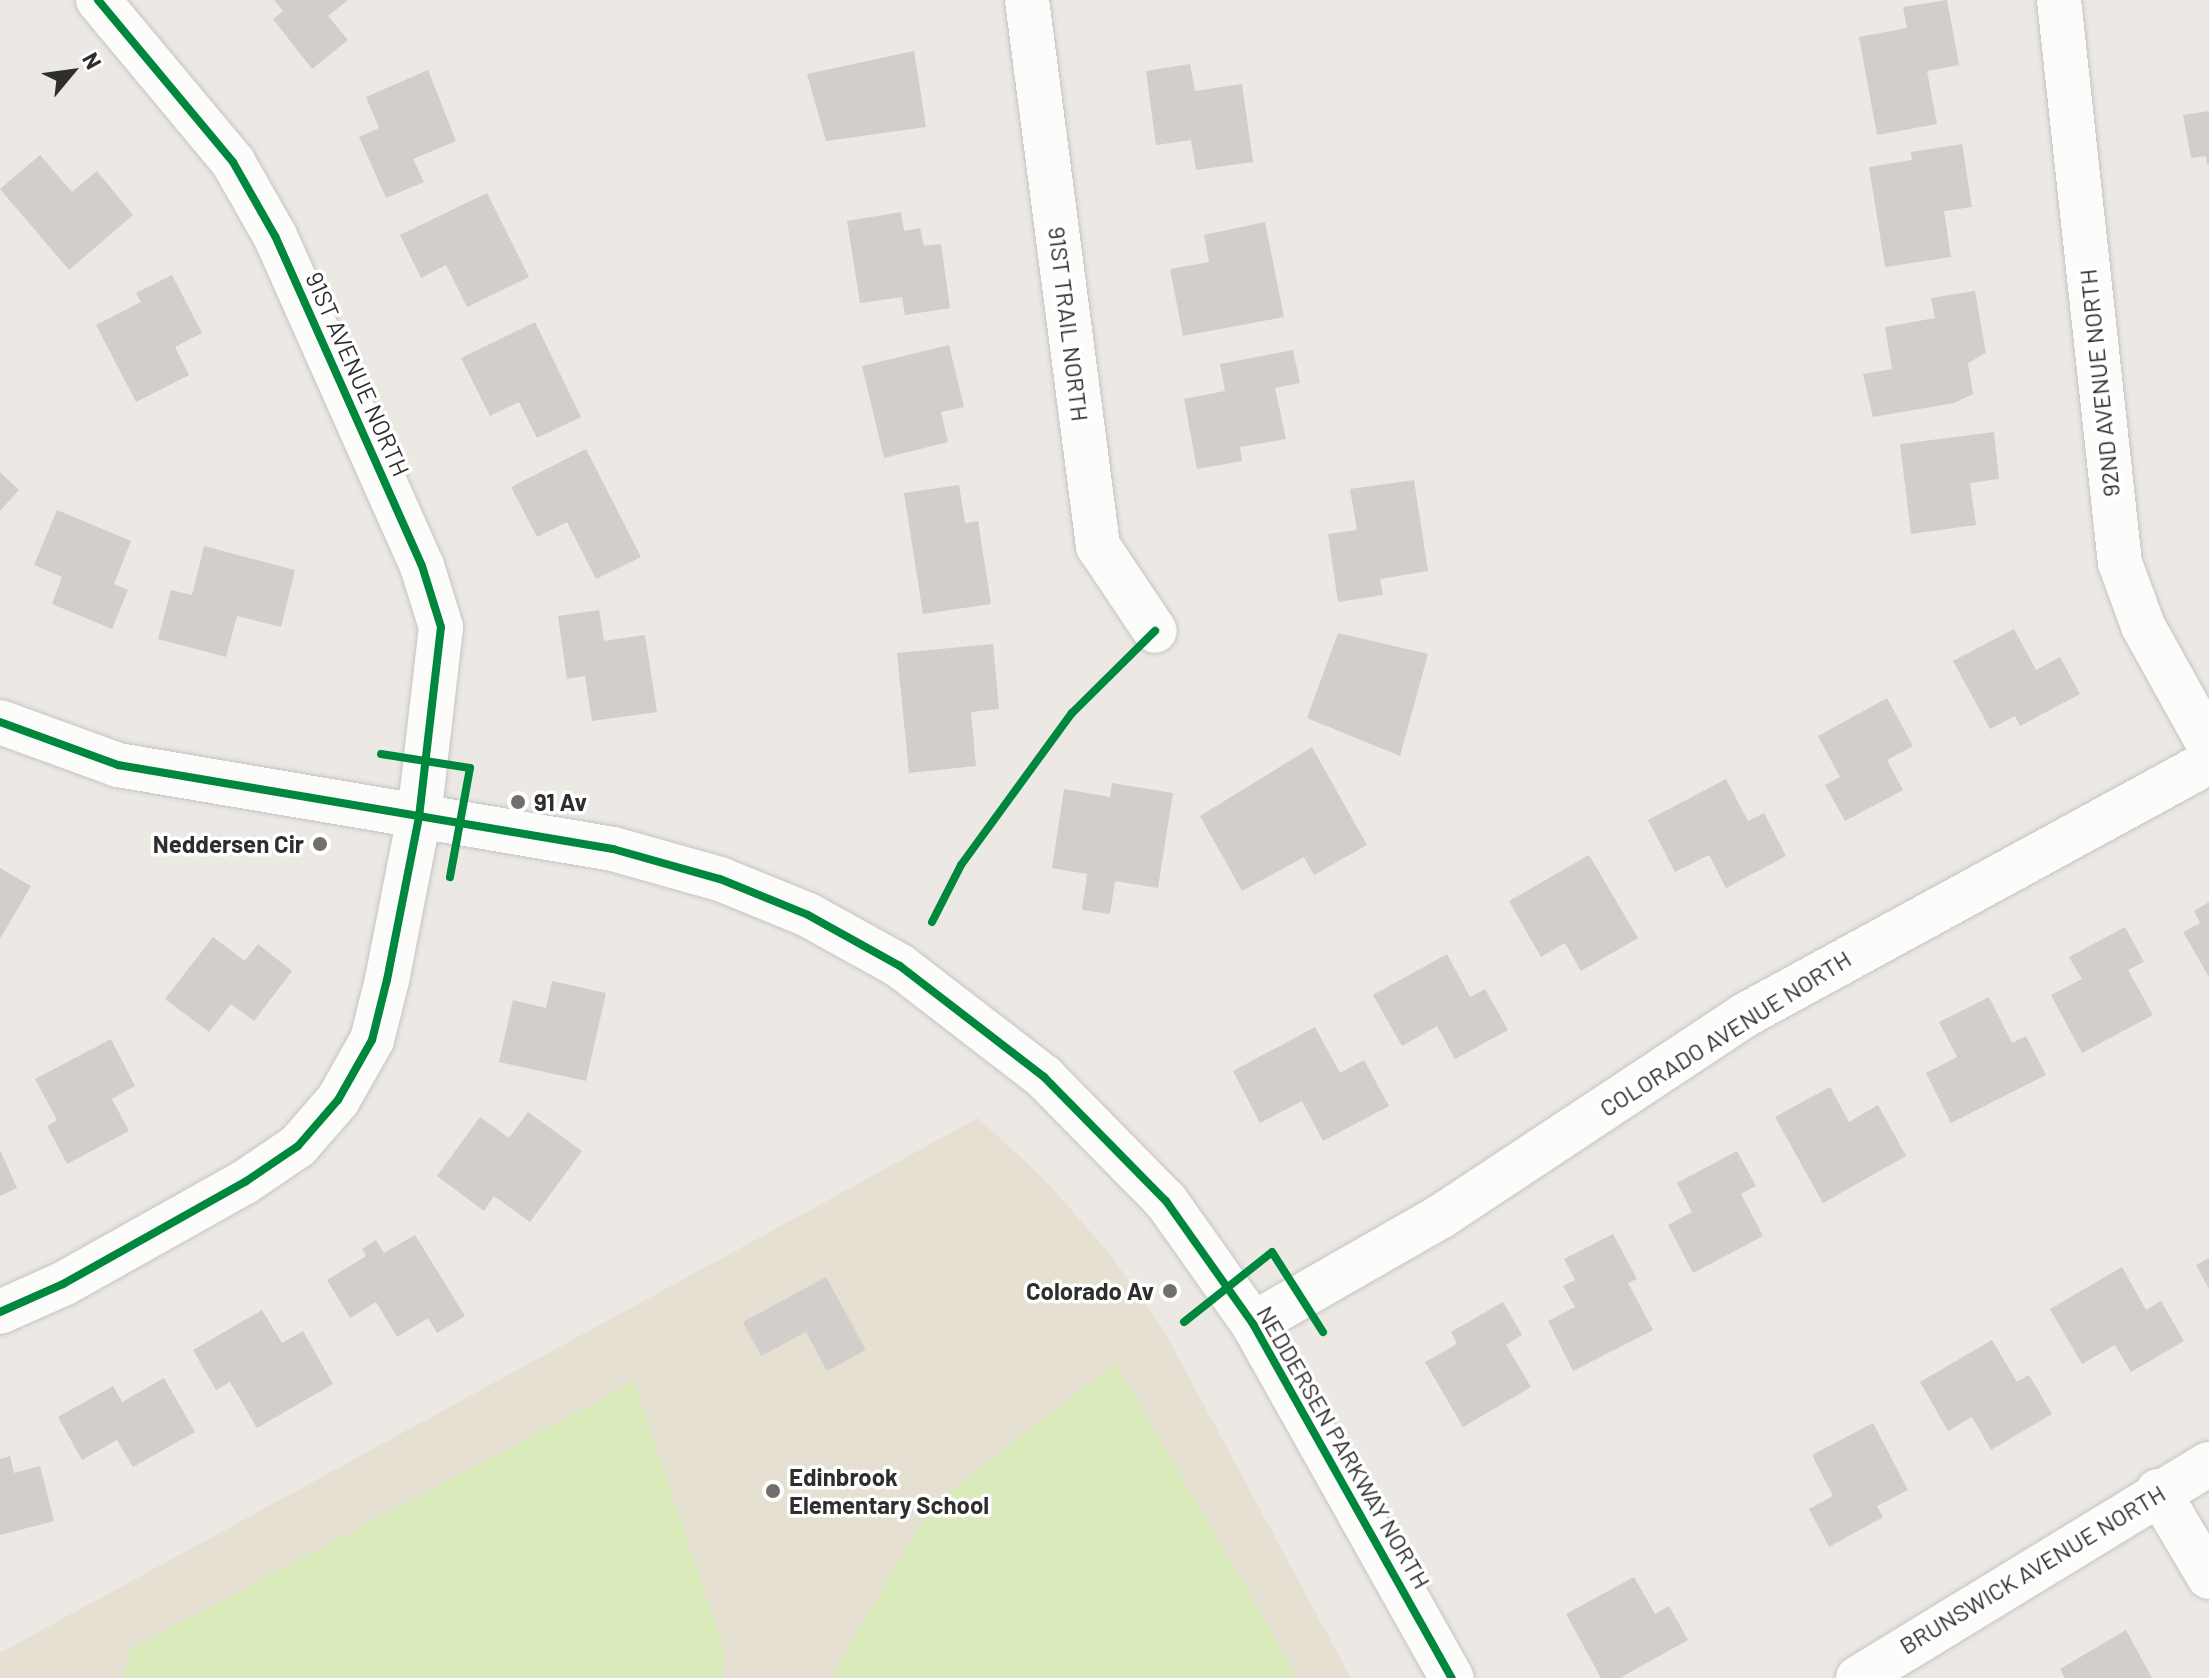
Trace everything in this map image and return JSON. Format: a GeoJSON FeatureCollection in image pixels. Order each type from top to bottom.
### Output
{"type":"FeatureCollection","features":[{"type":"Feature","properties":{"kind":"street","name":"91ST AVENUE NORTH"},"geometry":{"type":"LineString","coordinates":[[0,1312],[63,1284],[245,1182],[298,1146],[338,1100],[372,1040],[419,817],[441,627],[422,566],[275,236],[233,162],[98,0]]}},
{"type":"Feature","properties":{"kind":"street","name":"91ST TRAIL NORTH"},"geometry":{"type":"LineString","coordinates":[[1027,0],[1098,546],[1155,631]]}},
{"type":"Feature","properties":{"kind":"street","name":"92ND AVENUE NORTH"},"geometry":{"type":"LineString","coordinates":[[2059,0],[2120,563],[2143,626],[2209,745]]}},
{"type":"Feature","properties":{"kind":"street","name":"NEDDERSEN PARKWAY NORTH"},"geometry":{"type":"LineString","coordinates":[[0,722],[118,765],[613,849],[720,879],[808,915],[900,966],[1044,1077],[1121,1150],[1166,1201],[1253,1324],[1452,1678]]}},
{"type":"Feature","properties":{"kind":"street","name":"COLORADO AVENUE NORTH"},"geometry":{"type":"LineString","coordinates":[[1253,1324],[1440,1217],[1745,1015],[2209,762]]}},
{"type":"Feature","properties":{"kind":"street","name":"BRUNSWICK AVENUE NORTH"},"geometry":{"type":"LineString","coordinates":[[1858,1678],[2158,1491],[2209,1464]]}},
{"type":"Feature","properties":{"kind":"street"},"geometry":{"type":"LineString","coordinates":[[2158,1491],[2209,1577]]}},
{"type":"Feature","properties":{"kind":"shaded area","name":"Edinbrook Elementary School"},"geometry":{"type":"Polygon","coordinates":[[[978,1118],[1044,1179],[1109,1253],[1163,1329],[1351,1678],[0,1678],[0,1653],[978,1118]]]}},
{"type":"Feature","properties":{"kind":"green space"},"geometry":{"type":"Polygon","coordinates":[[[1116,1363],[1298,1678],[830,1678],[933,1504],[1116,1363]]]}},
{"type":"Feature","properties":{"kind":"green space"},"geometry":{"type":"Polygon","coordinates":[[[634,1382],[726,1655],[722,1678],[122,1678],[131,1649],[634,1382]]]}},
{"type":"Feature","properties":{"kind":"building"},"geometry":{"type":"Polygon","coordinates":[[[274,0],[348,0],[328,16],[348,40],[312,69],[273,19],[283,11],[274,0]]]}},
{"type":"Feature","properties":{"kind":"building"},"geometry":{"type":"Polygon","coordinates":[[[1947,0],[1959,65],[1927,71],[1937,124],[1877,135],[1859,37],[1907,28],[1903,7],[1947,0]]]}},
{"type":"Feature","properties":{"kind":"building"},"geometry":{"type":"Polygon","coordinates":[[[914,51],[926,127],[826,141],[807,74],[914,51]]]}},
{"type":"Feature","properties":{"kind":"building"},"geometry":{"type":"Polygon","coordinates":[[[1190,64],[1195,91],[1242,84],[1253,162],[1196,170],[1191,140],[1156,145],[1146,71],[1190,64]]]}},
{"type":"Feature","properties":{"kind":"building"},"geometry":{"type":"Polygon","coordinates":[[[428,70],[456,141],[413,159],[424,182],[386,198],[359,137],[379,128],[366,97],[428,70]]]}},
{"type":"Feature","properties":{"kind":"building"},"geometry":{"type":"Polygon","coordinates":[[[2209,111],[2207,165],[2206,156],[2191,158],[2183,115],[2209,111]]]}},
{"type":"Feature","properties":{"kind":"building"},"geometry":{"type":"Polygon","coordinates":[[[1962,144],[1972,207],[1944,211],[1951,257],[1885,267],[1869,167],[1912,160],[1911,152],[1962,144]]]}},
{"type":"Feature","properties":{"kind":"building"},"geometry":{"type":"Polygon","coordinates":[[[40,155],[72,192],[97,171],[133,215],[69,270],[0,189],[40,155]]]}},
{"type":"Feature","properties":{"kind":"building"},"geometry":{"type":"Polygon","coordinates":[[[487,193],[529,277],[467,307],[446,265],[421,278],[400,235],[487,193]]]}},
{"type":"Feature","properties":{"kind":"building"},"geometry":{"type":"Polygon","coordinates":[[[901,212],[904,231],[920,228],[924,246],[941,244],[950,308],[905,315],[902,297],[860,303],[847,221],[901,212]]]}},
{"type":"Feature","properties":{"kind":"building"},"geometry":{"type":"Polygon","coordinates":[[[1265,222],[1284,317],[1183,336],[1170,269],[1209,262],[1204,235],[1265,222]]]}},
{"type":"Feature","properties":{"kind":"building"},"geometry":{"type":"Polygon","coordinates":[[[172,275],[202,333],[175,347],[189,375],[136,402],[96,325],[141,302],[136,293],[172,275]]]}},
{"type":"Feature","properties":{"kind":"building"},"geometry":{"type":"Polygon","coordinates":[[[1975,291],[1986,353],[1968,363],[1973,394],[1954,403],[1873,417],[1863,374],[1892,369],[1885,327],[1935,318],[1931,298],[1975,291]]]}},
{"type":"Feature","properties":{"kind":"building"},"geometry":{"type":"Polygon","coordinates":[[[535,322],[581,417],[537,438],[519,402],[490,416],[461,358],[535,322]]]}},
{"type":"Feature","properties":{"kind":"building"},"geometry":{"type":"Polygon","coordinates":[[[949,345],[964,407],[941,412],[948,442],[884,458],[862,366],[949,345]]]}},
{"type":"Feature","properties":{"kind":"building"},"geometry":{"type":"Polygon","coordinates":[[[1293,350],[1300,383],[1275,388],[1286,439],[1240,447],[1242,461],[1197,469],[1184,399],[1225,391],[1220,364],[1293,350]]]}},
{"type":"Feature","properties":{"kind":"building"},"geometry":{"type":"Polygon","coordinates":[[[1994,432],[1999,479],[1970,483],[1976,525],[1911,534],[1900,444],[1994,432]]]}},
{"type":"Feature","properties":{"kind":"building"},"geometry":{"type":"Polygon","coordinates":[[[586,449],[641,557],[596,579],[567,522],[537,537],[511,487],[586,449]]]}},
{"type":"Feature","properties":{"kind":"building"},"geometry":{"type":"Polygon","coordinates":[[[0,472],[19,490],[0,511],[0,472]]]}},
{"type":"Feature","properties":{"kind":"building"},"geometry":{"type":"Polygon","coordinates":[[[1414,480],[1428,571],[1380,579],[1383,595],[1338,602],[1328,534],[1357,530],[1350,489],[1414,480]]]}},
{"type":"Feature","properties":{"kind":"building"},"geometry":{"type":"Polygon","coordinates":[[[959,485],[965,523],[978,521],[991,604],[923,614],[904,493],[959,485]]]}},
{"type":"Feature","properties":{"kind":"building"},"geometry":{"type":"Polygon","coordinates":[[[57,510],[131,541],[114,584],[128,590],[112,629],[52,604],[62,577],[34,565],[57,510]]]}},
{"type":"Feature","properties":{"kind":"building"},"geometry":{"type":"Polygon","coordinates":[[[204,546],[295,570],[281,627],[237,616],[226,657],[158,639],[171,590],[192,595],[204,546]]]}},
{"type":"Feature","properties":{"kind":"building"},"geometry":{"type":"Polygon","coordinates":[[[599,610],[604,641],[645,635],[657,712],[592,721],[585,676],[567,679],[558,616],[599,610]]]}},
{"type":"Feature","properties":{"kind":"building"},"geometry":{"type":"Polygon","coordinates":[[[2014,629],[2036,670],[2060,657],[2080,694],[2020,726],[2015,716],[1990,729],[1953,661],[2014,629]]]}},
{"type":"Feature","properties":{"kind":"building"},"geometry":{"type":"Polygon","coordinates":[[[1338,633],[1428,654],[1400,756],[1307,718],[1338,633]]]}},
{"type":"Feature","properties":{"kind":"building"},"geometry":{"type":"Polygon","coordinates":[[[993,644],[999,709],[971,712],[976,766],[909,773],[897,653],[993,644]]]}},
{"type":"Feature","properties":{"kind":"building"},"geometry":{"type":"Polygon","coordinates":[[[1887,698],[1913,746],[1887,760],[1903,790],[1845,821],[1825,785],[1840,777],[1818,736],[1887,698]]]}},
{"type":"Feature","properties":{"kind":"building"},"geometry":{"type":"Polygon","coordinates":[[[1312,747],[1367,845],[1314,875],[1304,857],[1242,891],[1200,816],[1312,747]]]}},
{"type":"Feature","properties":{"kind":"building"},"geometry":{"type":"Polygon","coordinates":[[[1726,779],[1748,821],[1764,813],[1786,856],[1726,888],[1709,855],[1675,872],[1648,820],[1726,779]]]}},
{"type":"Feature","properties":{"kind":"building"},"geometry":{"type":"Polygon","coordinates":[[[1112,783],[1173,793],[1158,888],[1115,881],[1110,914],[1082,910],[1087,874],[1052,868],[1064,789],[1110,797],[1112,783]]]}},
{"type":"Feature","properties":{"kind":"building"},"geometry":{"type":"Polygon","coordinates":[[[1589,855],[1638,938],[1581,971],[1565,943],[1541,957],[1509,901],[1589,855]]]}},
{"type":"Feature","properties":{"kind":"building"},"geometry":{"type":"Polygon","coordinates":[[[0,868],[31,886],[0,939],[0,868]]]}},
{"type":"Feature","properties":{"kind":"building"},"geometry":{"type":"Polygon","coordinates":[[[2209,902],[2209,977],[2183,932],[2200,923],[2194,911],[2209,902]]]}},
{"type":"Feature","properties":{"kind":"building"},"geometry":{"type":"Polygon","coordinates":[[[2125,927],[2144,962],[2128,970],[2153,1015],[2082,1053],[2051,995],[2082,979],[2069,957],[2125,927]]]}},
{"type":"Feature","properties":{"kind":"building"},"geometry":{"type":"Polygon","coordinates":[[[213,937],[245,961],[258,944],[292,971],[254,1021],[231,1004],[209,1032],[165,999],[213,937]]]}},
{"type":"Feature","properties":{"kind":"building"},"geometry":{"type":"Polygon","coordinates":[[[1447,954],[1470,997],[1485,989],[1508,1030],[1455,1059],[1437,1026],[1402,1046],[1373,995],[1447,954]]]}},
{"type":"Feature","properties":{"kind":"building"},"geometry":{"type":"Polygon","coordinates":[[[552,981],[606,993],[586,1081],[499,1062],[513,1000],[546,1008],[552,981]]]}},
{"type":"Feature","properties":{"kind":"building"},"geometry":{"type":"Polygon","coordinates":[[[1989,997],[2012,1043],[2026,1036],[2046,1075],[1951,1123],[1926,1073],[1957,1057],[1939,1022],[1989,997]]]}},
{"type":"Feature","properties":{"kind":"building"},"geometry":{"type":"Polygon","coordinates":[[[1315,1027],[1340,1073],[1364,1060],[1389,1106],[1323,1141],[1302,1101],[1260,1123],[1233,1071],[1315,1027]]]}},
{"type":"Feature","properties":{"kind":"building"},"geometry":{"type":"Polygon","coordinates":[[[111,1039],[135,1086],[112,1099],[129,1131],[67,1164],[47,1126],[57,1120],[35,1079],[111,1039]]]}},
{"type":"Feature","properties":{"kind":"building"},"geometry":{"type":"Polygon","coordinates":[[[1830,1087],[1849,1122],[1878,1105],[1906,1156],[1823,1203],[1775,1117],[1830,1087]]]}},
{"type":"Feature","properties":{"kind":"building"},"geometry":{"type":"Polygon","coordinates":[[[528,1112],[582,1151],[530,1222],[494,1196],[484,1211],[437,1176],[480,1117],[509,1138],[528,1112]]]}},
{"type":"Feature","properties":{"kind":"building"},"geometry":{"type":"Polygon","coordinates":[[[0,1150],[17,1188],[0,1196],[0,1150]]]}},
{"type":"Feature","properties":{"kind":"building"},"geometry":{"type":"Polygon","coordinates":[[[1737,1151],[1756,1186],[1741,1194],[1763,1236],[1693,1273],[1668,1225],[1692,1212],[1677,1183],[1737,1151]]]}},
{"type":"Feature","properties":{"kind":"building"},"geometry":{"type":"Polygon","coordinates":[[[1613,1234],[1637,1279],[1628,1283],[1653,1330],[1573,1371],[1548,1321],[1575,1307],[1563,1286],[1575,1280],[1564,1259],[1613,1234]]]}},
{"type":"Feature","properties":{"kind":"building"},"geometry":{"type":"Polygon","coordinates":[[[415,1235],[465,1316],[437,1333],[428,1318],[397,1337],[376,1302],[350,1318],[327,1280],[366,1256],[362,1249],[376,1240],[384,1253],[415,1235]]]}},
{"type":"Feature","properties":{"kind":"building"},"geometry":{"type":"Polygon","coordinates":[[[2209,1258],[2209,1289],[2196,1265],[2209,1258]]]}},
{"type":"Feature","properties":{"kind":"building"},"geometry":{"type":"Polygon","coordinates":[[[2122,1267],[2146,1310],[2161,1301],[2184,1341],[2131,1372],[2115,1345],[2082,1364],[2050,1309],[2122,1267]]]}},
{"type":"Feature","properties":{"kind":"building"},"geometry":{"type":"Polygon","coordinates":[[[826,1277],[866,1350],[827,1371],[806,1332],[761,1356],[743,1322],[826,1277]]]}},
{"type":"Feature","properties":{"kind":"building"},"geometry":{"type":"Polygon","coordinates":[[[1503,1302],[1522,1335],[1506,1345],[1531,1387],[1463,1427],[1425,1362],[1457,1344],[1451,1332],[1503,1302]]]}},
{"type":"Feature","properties":{"kind":"building"},"geometry":{"type":"Polygon","coordinates":[[[262,1310],[282,1343],[303,1331],[333,1384],[257,1428],[230,1382],[216,1390],[193,1350],[262,1310]]]}},
{"type":"Feature","properties":{"kind":"building"},"geometry":{"type":"Polygon","coordinates":[[[1992,1340],[2017,1382],[2029,1375],[2052,1414],[1991,1450],[1972,1417],[1948,1431],[1920,1382],[1992,1340]]]}},
{"type":"Feature","properties":{"kind":"building"},"geometry":{"type":"Polygon","coordinates":[[[164,1378],[195,1432],[133,1467],[117,1440],[82,1460],[58,1417],[113,1386],[122,1402],[164,1378]]]}},
{"type":"Feature","properties":{"kind":"building"},"geometry":{"type":"Polygon","coordinates":[[[1873,1423],[1908,1490],[1877,1506],[1883,1517],[1829,1547],[1809,1509],[1833,1496],[1812,1455],[1873,1423]]]}},
{"type":"Feature","properties":{"kind":"building"},"geometry":{"type":"Polygon","coordinates":[[[10,1456],[14,1473],[40,1466],[54,1521],[0,1535],[0,1459],[10,1456]]]}},
{"type":"Feature","properties":{"kind":"building"},"geometry":{"type":"Polygon","coordinates":[[[1634,1577],[1655,1614],[1669,1606],[1688,1640],[1620,1678],[1601,1678],[1566,1614],[1634,1577]]]}},
{"type":"Feature","properties":{"kind":"building"},"geometry":{"type":"Polygon","coordinates":[[[2126,1630],[2152,1678],[2065,1678],[2060,1669],[2126,1630]]]}},
{"type":"Feature","properties":{"kind":"cycle path"},"geometry":{"type":"LineString","coordinates":[[0,1312],[63,1284],[245,1182],[298,1146],[338,1100],[372,1040],[387,980],[419,817],[441,627],[422,566],[275,236],[233,162],[98,0]]}},
{"type":"Feature","properties":{"kind":"cycle path"},"geometry":{"type":"LineString","coordinates":[[932,922],[961,865],[1072,713],[1155,631]]}},
{"type":"Feature","properties":{"kind":"cycle path"},"geometry":{"type":"LineString","coordinates":[[0,722],[118,765],[613,849],[720,879],[808,915],[900,966],[1044,1077],[1166,1201],[1253,1324],[1452,1678]]}},
{"type":"Feature","properties":{"kind":"cycle path"},"geometry":{"type":"LineString","coordinates":[[381,754],[470,768],[450,877]]}},
{"type":"Feature","properties":{"kind":"cycle path"},"geometry":{"type":"LineString","coordinates":[[1184,1322],[1272,1252],[1323,1332]]}},
{"type":"Feature","properties":{"kind":"place","name":"91 Av"},"geometry":{"type":"Point","coordinates":[518,802]}},
{"type":"Feature","properties":{"kind":"place","name":"Neddersen Cir"},"geometry":{"type":"Point","coordinates":[320,844]}},
{"type":"Feature","properties":{"kind":"place","name":"Colorado Av"},"geometry":{"type":"Point","coordinates":[1170,1291]}},
{"type":"Feature","properties":{"kind":"place","name":"Edinbrook Elementary School"},"geometry":{"type":"Point","coordinates":[773,1491]}}]}
